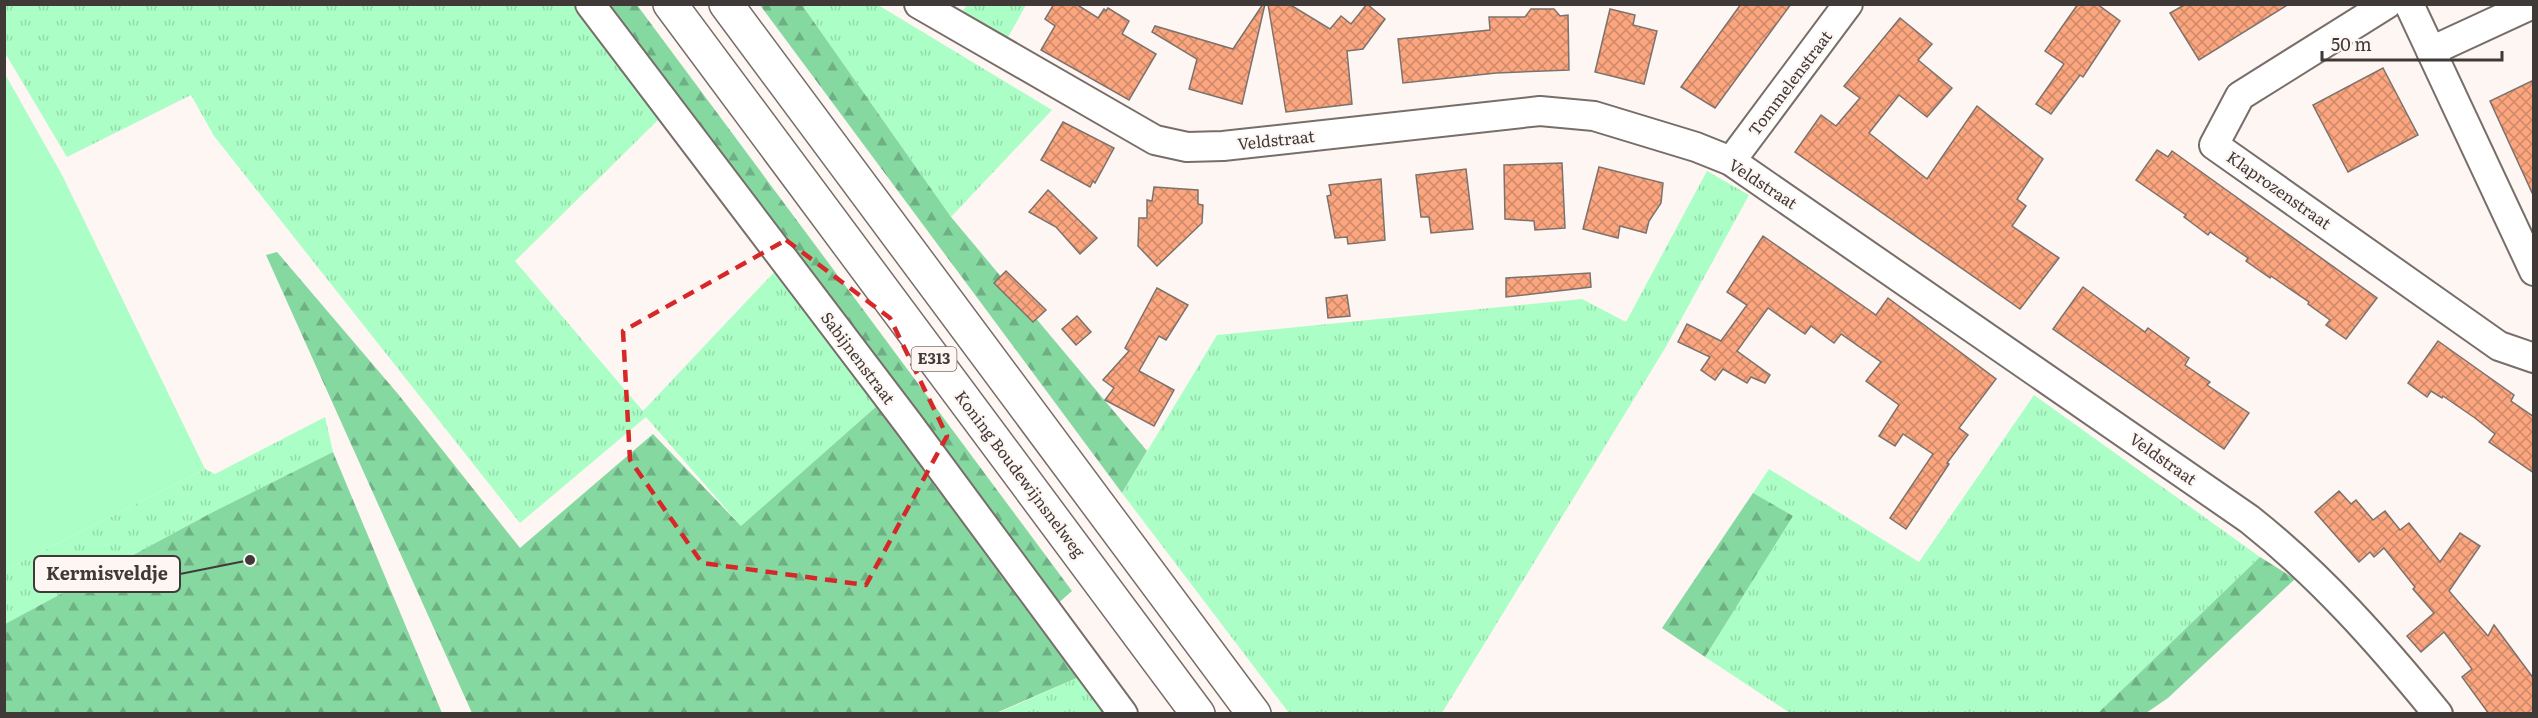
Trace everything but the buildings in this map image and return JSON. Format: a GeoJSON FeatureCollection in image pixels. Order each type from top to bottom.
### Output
{"type":"FeatureCollection","features":[{"type":"Feature","properties":{"kind":"highway","name":"Koning Boudewijnsnelweg"},"geometry":{"type":"LineString","coordinates":[[670,4],[1198,714]]}},
{"type":"Feature","properties":{"kind":"highway","name":"E313"},"geometry":{"type":"LineString","coordinates":[[726,4],[1254,714]]}},
{"type":"Feature","properties":{"kind":"street","name":"Sabijnenstraat"},"geometry":{"type":"LineString","coordinates":[[590,4],[908,423],[1123,714]]}},
{"type":"Feature","properties":{"kind":"street","name":"Veldstraat"},"geometry":{"type":"LineString","coordinates":[[918,4],[1155,140],[1186,147],[1223,146],[1540,111],[1594,116],[1731,160],[2249,519],[2294,556],[2357,618],[2438,714]]}},
{"type":"Feature","properties":{"kind":"street","name":"Tommelenstraat"},"geometry":{"type":"LineString","coordinates":[[1731,160],[1848,4]]}},
{"type":"Feature","properties":{"kind":"street","name":"Klaprozenstraat"},"geometry":{"type":"LineString","coordinates":[[2386,4],[2240,96],[2214,145],[2499,346],[2534,358]]}},
{"type":"Feature","properties":{"kind":"street"},"geometry":{"type":"LineString","coordinates":[[2409,4],[2534,271]]}},
{"type":"Feature","properties":{"kind":"street"},"geometry":{"type":"LineString","coordinates":[[2431,51],[2533,4]]}},
{"type":"Feature","properties":{"kind":"highlighted area"},"geometry":{"type":"Polygon","coordinates":[[[786,240],[890,318],[947,436],[866,585],[702,563],[630,460],[623,331],[786,240]]]}},
{"type":"Feature","properties":{"kind":"green space"},"geometry":{"type":"Polygon","coordinates":[[[4,5],[576,5],[660,118],[515,261],[643,411],[777,269],[878,405],[741,526],[646,417],[520,523],[214,136],[191,95],[67,157],[5,53],[4,5]]]}},
{"type":"Feature","properties":{"kind":"green space"},"geometry":{"type":"Polygon","coordinates":[[[606,5],[637,5],[1072,591],[1056,605],[606,5]]]}},
{"type":"Feature","properties":{"kind":"green space"},"geometry":{"type":"Polygon","coordinates":[[[760,5],[802,5],[951,217],[1147,451],[1122,493],[760,5]]]}},
{"type":"Feature","properties":{"kind":"green space"},"geometry":{"type":"Polygon","coordinates":[[[802,5],[878,5],[1052,110],[951,217],[802,5]]]}},
{"type":"Feature","properties":{"kind":"green space"},"geometry":{"type":"Polygon","coordinates":[[[967,5],[1026,5],[1007,39],[961,13],[967,5]]]}},
{"type":"Feature","properties":{"kind":"green space"},"geometry":{"type":"Polygon","coordinates":[[[5,74],[62,175],[205,469],[5,570],[5,74]]]}},
{"type":"Feature","properties":{"kind":"green space"},"geometry":{"type":"Polygon","coordinates":[[[1707,171],[1749,195],[1667,345],[1442,713],[1289,713],[1122,493],[1217,335],[1582,299],[1626,322],[1707,171]]]}},
{"type":"Feature","properties":{"kind":"green space"},"geometry":{"type":"Polygon","coordinates":[[[277,252],[398,394],[520,548],[653,434],[741,526],[878,405],[1079,677],[996,713],[472,713],[266,255],[277,252]]]}},
{"type":"Feature","properties":{"kind":"green space"},"geometry":{"type":"Polygon","coordinates":[[[2034,395],[2260,557],[2098,713],[1790,713],[1705,657],[1792,517],[1753,493],[1769,469],[1919,562],[2034,395]]]}},
{"type":"Feature","properties":{"kind":"green space"},"geometry":{"type":"Polygon","coordinates":[[[325,417],[333,452],[213,512],[5,624],[5,570],[205,469],[215,474],[325,417]]]}},
{"type":"Feature","properties":{"kind":"green space"},"geometry":{"type":"Polygon","coordinates":[[[333,452],[442,713],[5,713],[5,624],[213,512],[333,452]]]}},
{"type":"Feature","properties":{"kind":"green space"},"geometry":{"type":"Polygon","coordinates":[[[1753,493],[1793,516],[1705,657],[1662,628],[1753,493]]]}},
{"type":"Feature","properties":{"kind":"green space"},"geometry":{"type":"Polygon","coordinates":[[[2260,557],[2295,579],[2168,698],[2146,713],[2098,713],[2260,557]]]}},
{"type":"Feature","properties":{"kind":"green space"},"geometry":{"type":"Polygon","coordinates":[[[1079,677],[1106,714],[996,714],[1079,677]]]}},
{"type":"Feature","properties":{"kind":"place","name":"Kermisveldje"},"geometry":{"type":"Point","coordinates":[250,560]}}]}
